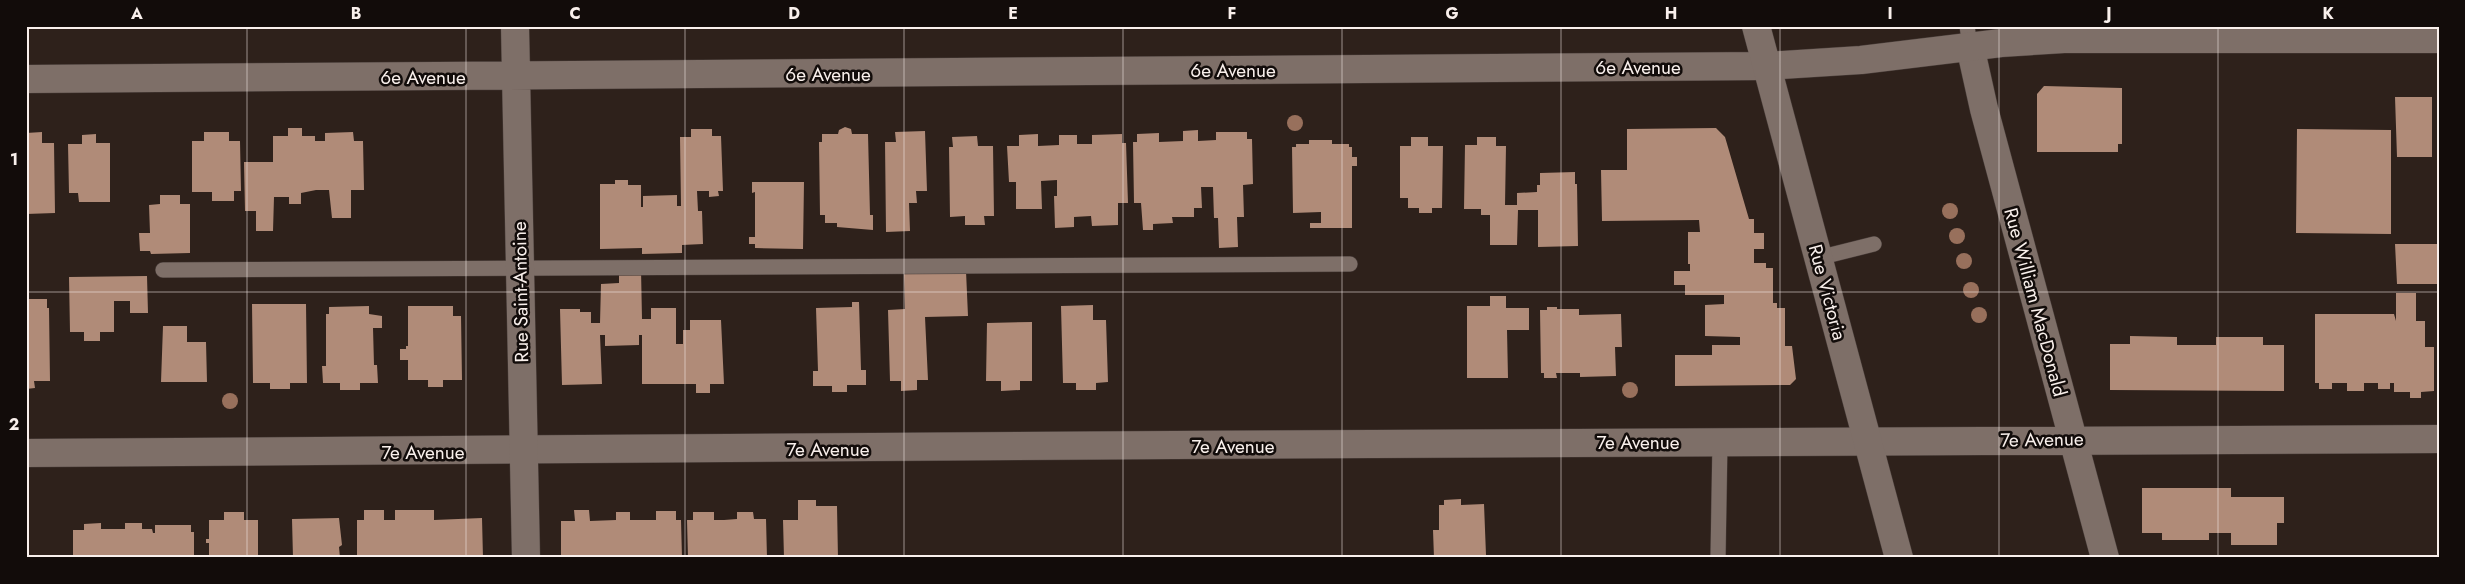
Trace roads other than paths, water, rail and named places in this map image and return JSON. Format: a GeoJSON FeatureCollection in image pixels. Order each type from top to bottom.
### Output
{"type":"FeatureCollection","features":[{"type":"Feature","properties":{"kind":"street","name":"Rue Saint-Antoine"},"geometry":{"type":"LineString","coordinates":[[515,26],[526,558]]}},
{"type":"Feature","properties":{"kind":"street","name":"Rue Victoria"},"geometry":{"type":"LineString","coordinates":[[1756,26],[1899,558]]}},
{"type":"Feature","properties":{"kind":"street","name":"6e Avenue"},"geometry":{"type":"LineString","coordinates":[[26,79],[1766,66],[1861,60],[1968,36],[2064,39],[2439,39]]}},
{"type":"Feature","properties":{"kind":"street","name":"Rue William MacDonald"},"geometry":{"type":"LineString","coordinates":[[1968,36],[1984,109],[2105,558]]}},
{"type":"Feature","properties":{"kind":"street","name":"7e Avenue"},"geometry":{"type":"LineString","coordinates":[[26,453],[523,452],[1868,440],[2439,439]]}},
{"type":"Feature","properties":{"kind":"lane"},"geometry":{"type":"LineString","coordinates":[[1818,258],[1874,244]]}},
{"type":"Feature","properties":{"kind":"lane"},"geometry":{"type":"LineString","coordinates":[[162,270],[1350,264]]}},
{"type":"Feature","properties":{"kind":"lane"},"geometry":{"type":"LineString","coordinates":[[1718,558],[1720,442]]}}]}
